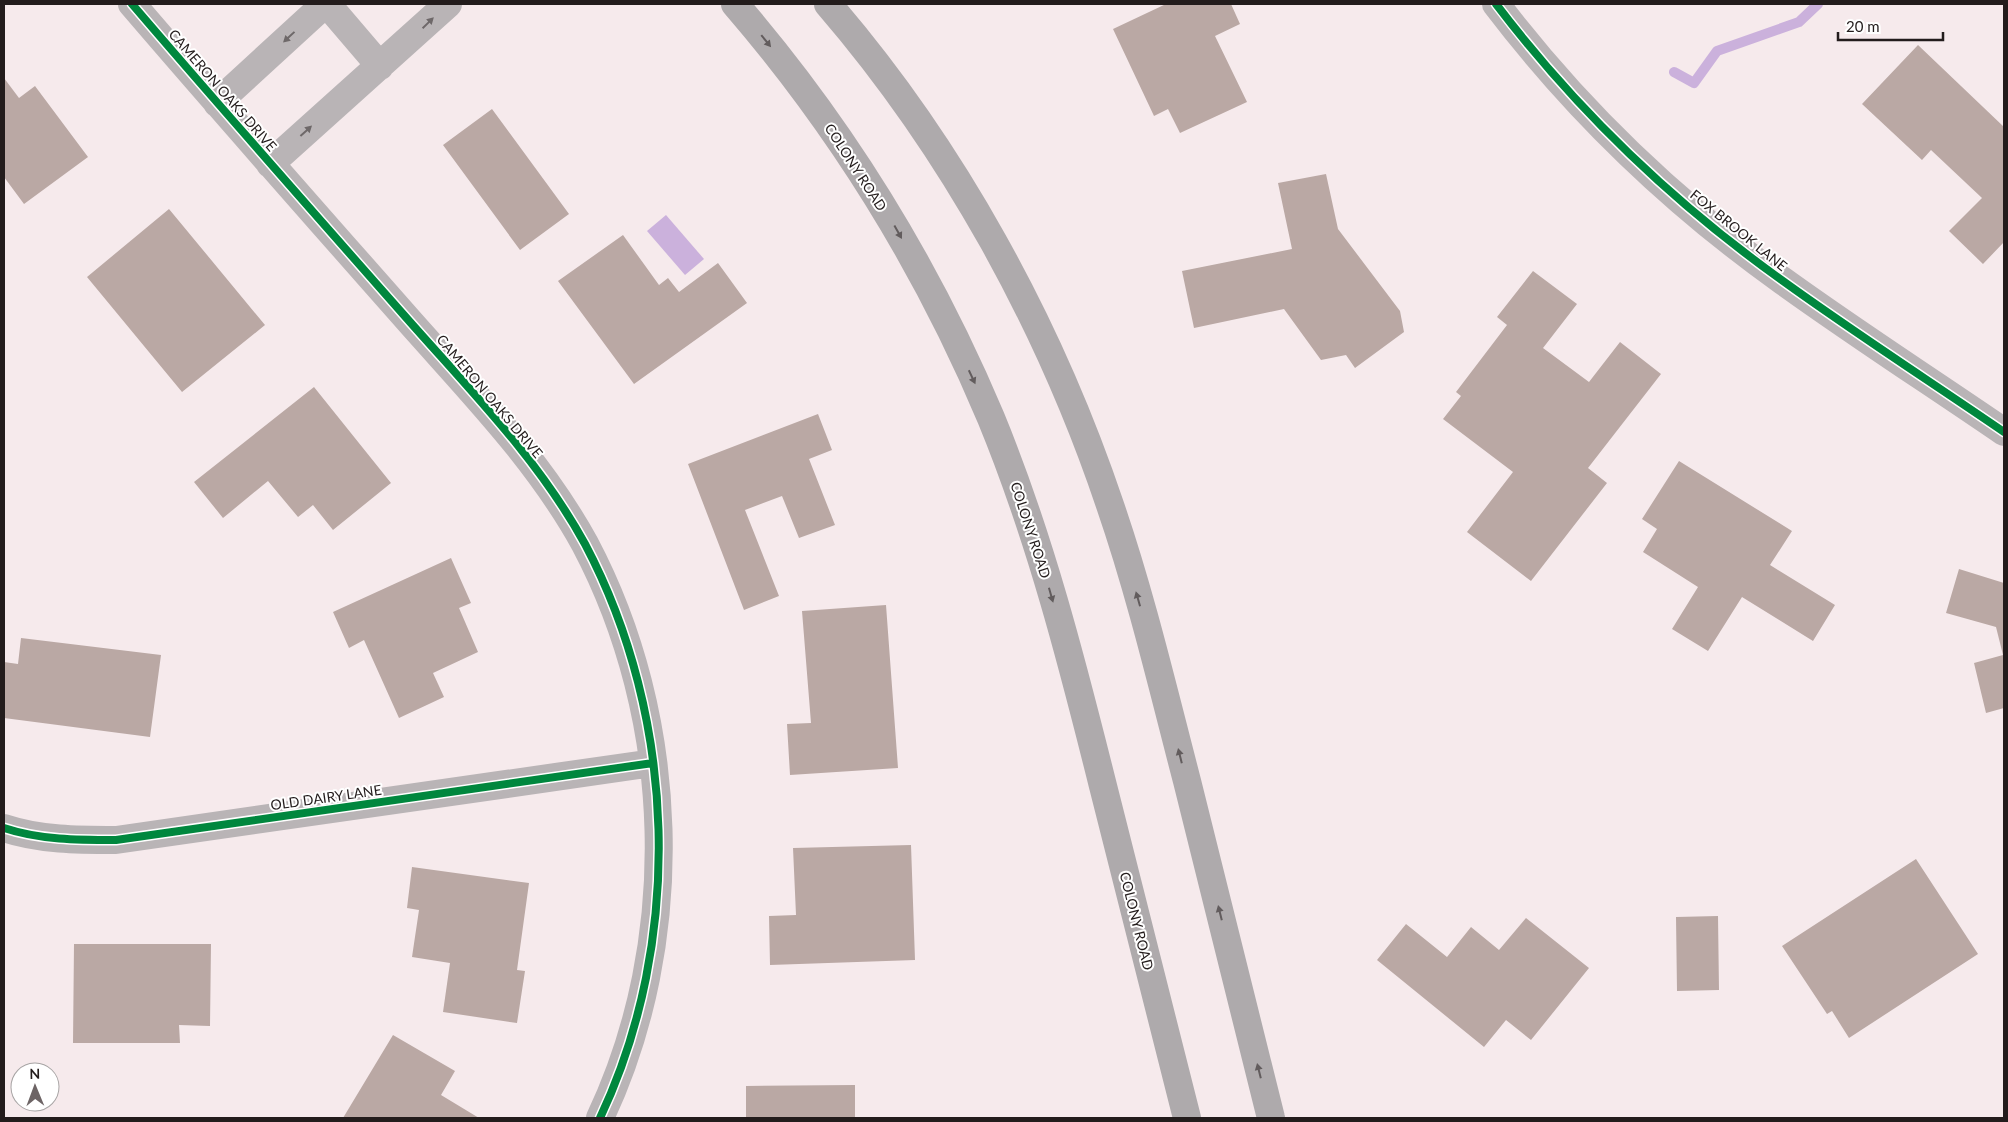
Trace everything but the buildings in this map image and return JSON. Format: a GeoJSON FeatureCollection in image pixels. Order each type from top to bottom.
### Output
{"type":"FeatureCollection","features":[{"type":"Feature","properties":{"kind":"main road","name":"COLONY ROAD"},"geometry":{"type":"LineString","coordinates":[[734,4],[768,42],[833,130],[892,222],[945,318],[990,418],[1030,520],[1079,688],[1187,1118]]}},
{"type":"Feature","properties":{"kind":"main road"},"geometry":{"type":"LineString","coordinates":[[828,4],[914,116],[973,208],[1026,304],[1071,404],[1110,506],[1160,674],[1271,1118]]}},
{"type":"Feature","properties":{"kind":"street","name":"CAMERON OAKS DRIVE"},"geometry":{"type":"LineString","coordinates":[[132,4],[217,104],[518,444],[565,510],[586,546],[619,618],[642,699],[653,763],[660,874],[651,953],[634,1030],[600,1118]]}},
{"type":"Feature","properties":{"kind":"street"},"geometry":{"type":"LineString","coordinates":[[217,104],[326,4],[380,66]]}},
{"type":"Feature","properties":{"kind":"street"},"geometry":{"type":"LineString","coordinates":[[270,164],[448,4]]}},
{"type":"Feature","properties":{"kind":"street","name":"FOX BROOK LANE"},"geometry":{"type":"LineString","coordinates":[[1496,4],[1519,34],[1594,119],[1686,205],[1782,281],[2004,432]]}},
{"type":"Feature","properties":{"kind":"street","name":"OLD DAIRY LANE"},"geometry":{"type":"LineString","coordinates":[[4,828],[70,840],[116,840],[653,763]]}},
{"type":"Feature","properties":{"kind":"shaded area"},"geometry":{"type":"Polygon","coordinates":[[[666,215],[704,259],[685,275],[647,231],[666,215]]]}},
{"type":"Feature","properties":{"kind":"waterway"},"geometry":{"type":"LineString","coordinates":[[1674,72],[1694,83],[1717,51],[1799,22],[1818,4]]}},
{"type":"Feature","properties":{"kind":"cycle path"},"geometry":{"type":"LineString","coordinates":[[132,4],[524,453],[546,482],[585,544],[616,611],[638,682],[652,755],[659,829],[656,904],[646,978],[627,1049],[600,1118]]}},
{"type":"Feature","properties":{"kind":"cycle path"},"geometry":{"type":"LineString","coordinates":[[1496,4],[1559,81],[1593,117],[1629,153],[1704,220],[1783,281],[2004,432]]}},
{"type":"Feature","properties":{"kind":"cycle path"},"geometry":{"type":"LineString","coordinates":[[4,828],[45,837],[116,840],[653,763]]}}]}
